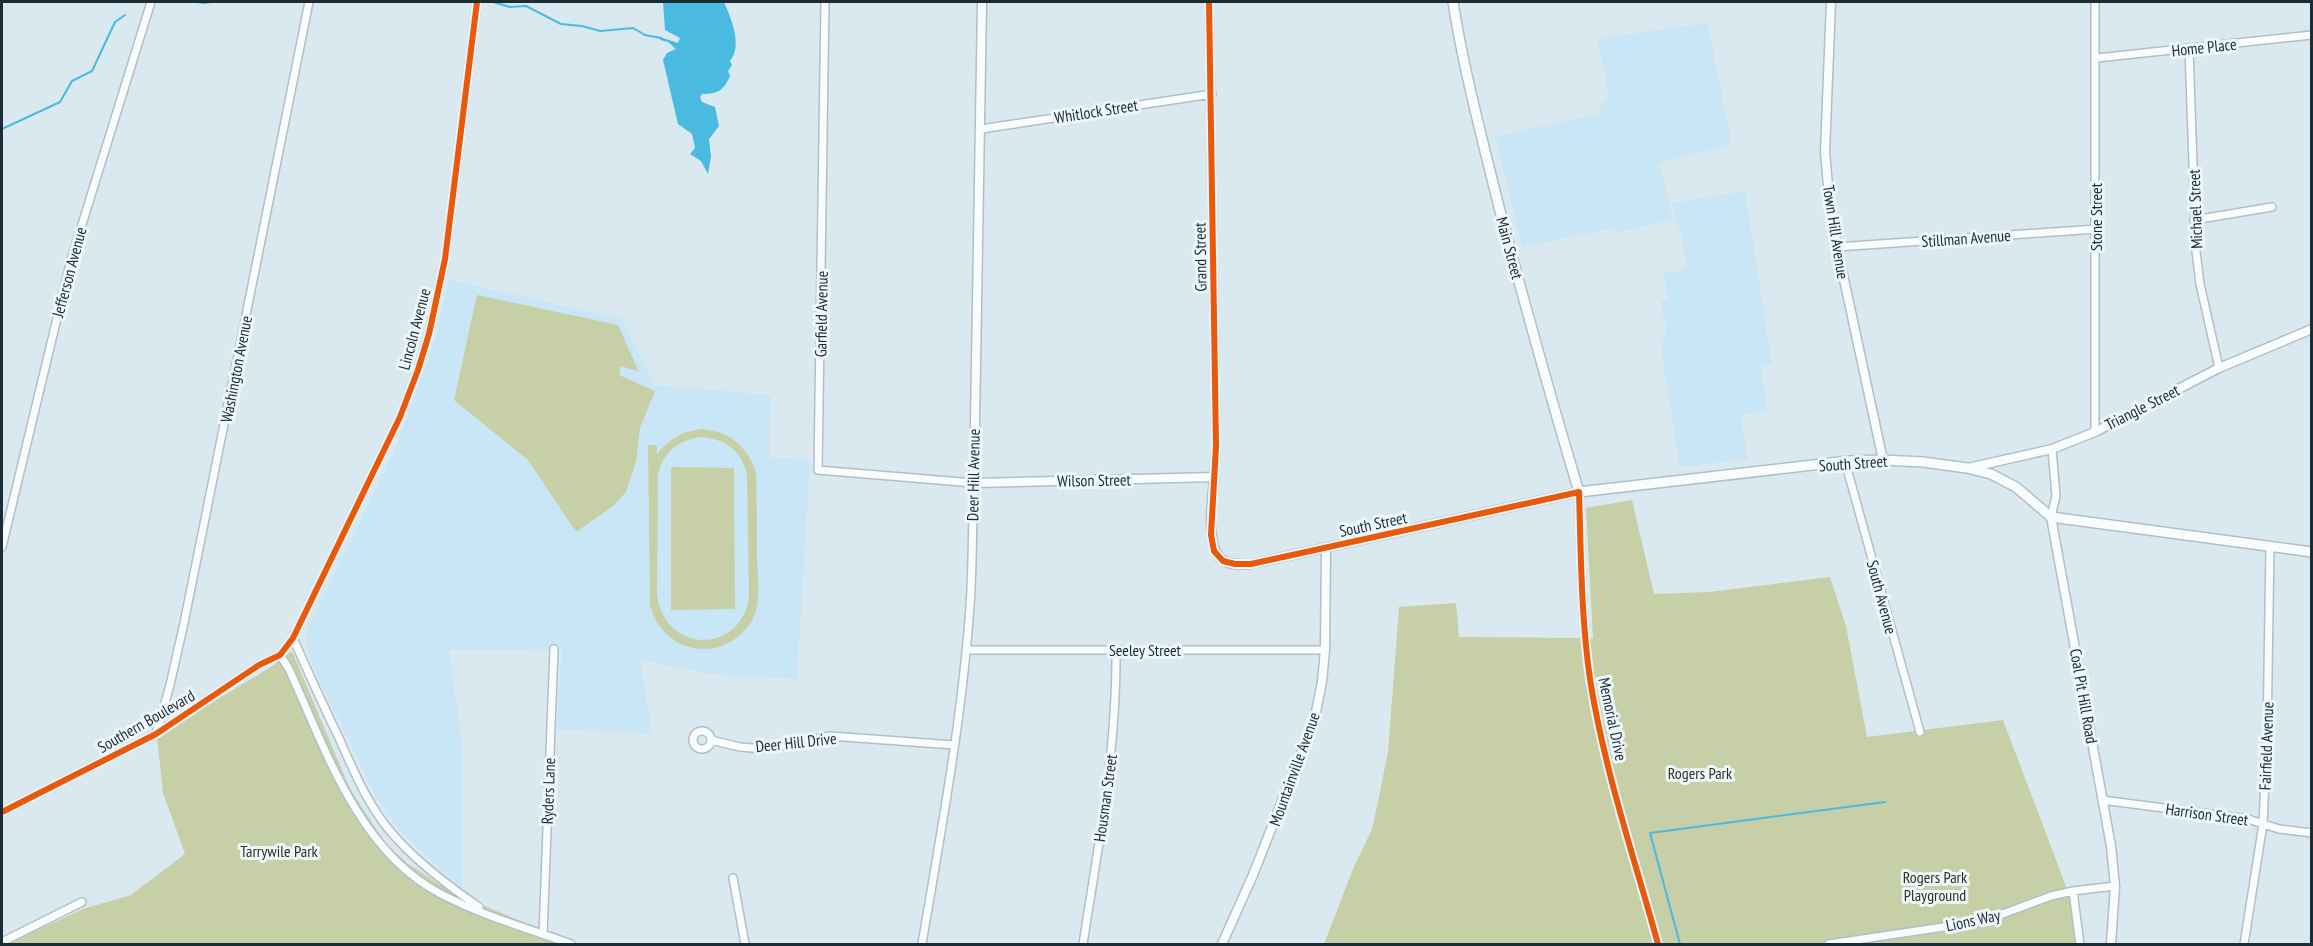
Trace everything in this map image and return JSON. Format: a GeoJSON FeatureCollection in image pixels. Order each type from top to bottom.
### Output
{"type":"FeatureCollection","features":[{"type":"Feature","properties":{"kind":"main road","name":"Main Street"},"geometry":{"type":"LineString","coordinates":[[1453,2],[1480,132],[1549,394],[1580,492]]}},
{"type":"Feature","properties":{"kind":"main road","name":"South Street"},"geometry":{"type":"LineString","coordinates":[[1580,492],[1848,461],[1923,462],[1991,474],[2016,487],[2051,517]]}},
{"type":"Feature","properties":{"kind":"main road"},"geometry":{"type":"LineString","coordinates":[[2051,517],[2312,552]]}},
{"type":"Feature","properties":{"kind":"street","name":"Jefferson Avenue"},"geometry":{"type":"LineString","coordinates":[[2,547],[71,260],[151,2]]}},
{"type":"Feature","properties":{"kind":"street","name":"Washington Avenue"},"geometry":{"type":"LineString","coordinates":[[156,734],[184,624],[309,2]]}},
{"type":"Feature","properties":{"kind":"street","name":"Lincoln Avenue"},"geometry":{"type":"LineString","coordinates":[[293,638],[400,417],[429,334],[445,259],[477,2]]}},
{"type":"Feature","properties":{"kind":"street","name":"Garfield Avenue"},"geometry":{"type":"LineString","coordinates":[[825,2],[818,470],[974,483]]}},
{"type":"Feature","properties":{"kind":"street","name":"Deer Hill Avenue"},"geometry":{"type":"LineString","coordinates":[[922,945],[954,745],[970,604],[982,2]]}},
{"type":"Feature","properties":{"kind":"street","name":"Grand Street"},"geometry":{"type":"LineString","coordinates":[[1209,2],[1216,446],[1212,512]]}},
{"type":"Feature","properties":{"kind":"street","name":"Town Hill Avenue"},"geometry":{"type":"LineString","coordinates":[[1831,2],[1825,152],[1829,197],[1837,248],[1883,460]]}},
{"type":"Feature","properties":{"kind":"street","name":"Stone Street"},"geometry":{"type":"LineString","coordinates":[[2095,432],[2096,2]]}},
{"type":"Feature","properties":{"kind":"street","name":"Home Place"},"geometry":{"type":"LineString","coordinates":[[2097,58],[2312,35]]}},
{"type":"Feature","properties":{"kind":"street","name":"Michael Street"},"geometry":{"type":"LineString","coordinates":[[2189,48],[2194,220],[2200,284],[2219,368]]}},
{"type":"Feature","properties":{"kind":"street","name":"Whitlock Street"},"geometry":{"type":"LineString","coordinates":[[981,129],[1212,94]]}},
{"type":"Feature","properties":{"kind":"street"},"geometry":{"type":"LineString","coordinates":[[2194,220],[2272,207]]}},
{"type":"Feature","properties":{"kind":"street","name":"Stillman Avenue"},"geometry":{"type":"LineString","coordinates":[[1837,248],[2096,229]]}},
{"type":"Feature","properties":{"kind":"street","name":"Triangle Street"},"geometry":{"type":"LineString","coordinates":[[1967,468],[2052,449],[2095,432],[2219,368],[2312,328]]}},
{"type":"Feature","properties":{"kind":"street","name":"Coal Pit Hill Road"},"geometry":{"type":"LineString","coordinates":[[2052,449],[2056,496],[2051,517],[2110,846],[2115,886],[2111,945]]}},
{"type":"Feature","properties":{"kind":"street","name":"South Avenue"},"geometry":{"type":"LineString","coordinates":[[1848,461],[1848,472],[1920,732]]}},
{"type":"Feature","properties":{"kind":"street","name":"Wilson Street"},"geometry":{"type":"LineString","coordinates":[[974,483],[1214,477]]}},
{"type":"Feature","properties":{"kind":"street","name":"South Street"},"geometry":{"type":"LineString","coordinates":[[1212,512],[1211,535],[1215,551],[1223,561],[1251,564],[1580,492]]}},
{"type":"Feature","properties":{"kind":"street","name":"Memorial Drive"},"geometry":{"type":"LineString","coordinates":[[1580,492],[1584,626],[1590,680],[1603,744],[1658,945]]}},
{"type":"Feature","properties":{"kind":"street","name":"Fairfield Avenue"},"geometry":{"type":"LineString","coordinates":[[2244,945],[2263,824],[2270,546]]}},
{"type":"Feature","properties":{"kind":"street","name":"Mountainville Avenue"},"geometry":{"type":"LineString","coordinates":[[1222,945],[1253,876],[1315,717],[1325,650],[1326,548]]}},
{"type":"Feature","properties":{"kind":"street","name":"Southern Boulevard"},"geometry":{"type":"LineString","coordinates":[[2,812],[156,734],[259,665],[280,655],[293,638]]}},
{"type":"Feature","properties":{"kind":"street"},"geometry":{"type":"LineString","coordinates":[[293,638],[362,790],[377,814],[397,840],[447,885],[493,916]]}},
{"type":"Feature","properties":{"kind":"street","name":"Ryders Lane"},"geometry":{"type":"LineString","coordinates":[[543,934],[554,649]]}},
{"type":"Feature","properties":{"kind":"street","name":"Housman Street"},"geometry":{"type":"LineString","coordinates":[[1083,945],[1112,743],[1116,692],[1116,650]]}},
{"type":"Feature","properties":{"kind":"street","name":"Seeley Street"},"geometry":{"type":"LineString","coordinates":[[966,651],[1325,650]]}},
{"type":"Feature","properties":{"kind":"street"},"geometry":{"type":"LineString","coordinates":[[280,655],[289,669],[348,798],[364,824],[386,851],[410,874],[438,893],[571,945]]}},
{"type":"Feature","properties":{"kind":"street","name":"Deer Hill Drive"},"geometry":{"type":"LineString","coordinates":[[711,740],[740,747],[764,749],[830,736],[954,745]]}},
{"type":"Feature","properties":{"kind":"street","name":"Harrison Street"},"geometry":{"type":"LineString","coordinates":[[2102,800],[2248,819],[2279,829],[2312,833]]}},
{"type":"Feature","properties":{"kind":"street"},"geometry":{"type":"LineString","coordinates":[[733,878],[745,945]]}},
{"type":"Feature","properties":{"kind":"street","name":"Lions Way"},"geometry":{"type":"LineString","coordinates":[[1829,945],[1984,921],[2051,896],[2115,886]]}},
{"type":"Feature","properties":{"kind":"street"},"geometry":{"type":"LineString","coordinates":[[2073,891],[2080,945]]}},
{"type":"Feature","properties":{"kind":"street"},"geometry":{"type":"LineString","coordinates":[[2,942],[82,902]]}},
{"type":"Feature","properties":{"kind":"shaded area"},"geometry":{"type":"Polygon","coordinates":[[[1707,23],[1732,145],[1659,163],[1673,220],[1616,232],[1614,228],[1522,247],[1496,137],[1597,114],[1609,93],[1598,46],[1601,38],[1707,23]]]}},
{"type":"Feature","properties":{"kind":"shaded area"},"geometry":{"type":"Polygon","coordinates":[[[1745,191],[1772,364],[1761,366],[1767,411],[1741,415],[1748,459],[1680,467],[1661,348],[1667,325],[1663,317],[1661,301],[1668,300],[1664,274],[1687,269],[1681,232],[1672,203],[1745,191]]]}},
{"type":"Feature","properties":{"kind":"shaded area"},"geometry":{"type":"Polygon","coordinates":[[[449,280],[622,319],[655,385],[771,395],[769,457],[810,460],[797,679],[711,674],[640,660],[652,734],[557,729],[562,649],[449,650],[462,744],[462,889],[400,831],[378,800],[323,688],[310,659],[305,638],[396,447],[435,341],[449,280]]]}},
{"type":"Feature","properties":{"kind":"green space"},"geometry":{"type":"Polygon","coordinates":[[[477,295],[618,325],[639,372],[621,366],[619,375],[655,391],[640,428],[636,462],[626,492],[613,506],[576,532],[528,460],[454,400],[477,295]]]}},
{"type":"Feature","properties":{"kind":"green space"},"geometry":{"type":"Polygon","coordinates":[[[696,430],[722,433],[737,442],[753,463],[756,473],[758,603],[750,624],[737,638],[721,646],[703,649],[678,643],[660,627],[650,605],[648,445],[657,445],[657,454],[677,436],[696,430]],[[694,438],[674,448],[664,459],[658,474],[657,594],[663,614],[673,628],[688,637],[703,640],[719,637],[733,629],[744,615],[749,595],[747,474],[741,459],[731,448],[711,438],[694,438]]]}},
{"type":"Feature","properties":{"kind":"green space"},"geometry":{"type":"Polygon","coordinates":[[[671,467],[734,468],[735,609],[671,610],[671,467]]]}},
{"type":"Feature","properties":{"kind":"green space","name":"Rogers Park"},"geometry":{"type":"Polygon","coordinates":[[[1632,500],[1654,594],[1710,592],[1830,577],[1846,626],[1867,737],[2003,720],[2070,897],[2077,944],[1324,944],[1353,869],[1372,829],[1375,816],[1388,752],[1399,607],[1456,603],[1459,637],[1593,638],[1586,508],[1632,500]]]}},
{"type":"Feature","properties":{"kind":"green space","name":"Tarrywile Park"},"geometry":{"type":"Polygon","coordinates":[[[292,651],[350,789],[385,843],[407,863],[451,892],[576,944],[7,944],[83,909],[131,895],[185,854],[163,793],[157,736],[274,665],[292,651]]]}},
{"type":"Feature","properties":{"kind":"water"},"geometry":{"type":"Polygon","coordinates":[[[663,2],[724,2],[732,24],[736,48],[730,61],[732,65],[728,71],[730,76],[719,91],[702,94],[700,97],[702,102],[715,107],[719,126],[709,139],[711,157],[708,174],[701,161],[690,154],[695,148],[692,134],[678,124],[663,60],[667,53],[676,49],[668,42],[660,40],[660,37],[678,43],[680,38],[665,30],[663,2]]]}},
{"type":"Feature","properties":{"kind":"waterway"},"geometry":{"type":"LineString","coordinates":[[196,2],[211,2]]}},
{"type":"Feature","properties":{"kind":"waterway"},"geometry":{"type":"LineString","coordinates":[[493,2],[510,7],[526,6],[561,24],[600,31],[633,28],[645,35],[661,38]]}},
{"type":"Feature","properties":{"kind":"waterway"},"geometry":{"type":"LineString","coordinates":[[2,129],[60,102],[72,81],[92,71],[115,22],[125,15]]}},
{"type":"Feature","properties":{"kind":"waterway"},"geometry":{"type":"LineString","coordinates":[[1680,944],[1650,833],[1885,802]]}},
{"type":"Feature","properties":{"kind":"cycle path"},"geometry":{"type":"LineString","coordinates":[[2,812],[156,734],[259,665],[280,655],[293,638],[400,417],[429,334],[445,259],[477,2]]}},
{"type":"Feature","properties":{"kind":"cycle path"},"geometry":{"type":"LineString","coordinates":[[1209,2],[1216,446],[1211,535],[1214,551],[1223,561],[1251,564],[1579,492],[1583,609],[1590,679],[1611,779],[1658,944]]}},
{"type":"Feature","properties":{"kind":"park label","name":"Rogers Park Playground"},"geometry":{"type":"Point","coordinates":[1935,886]}}]}
